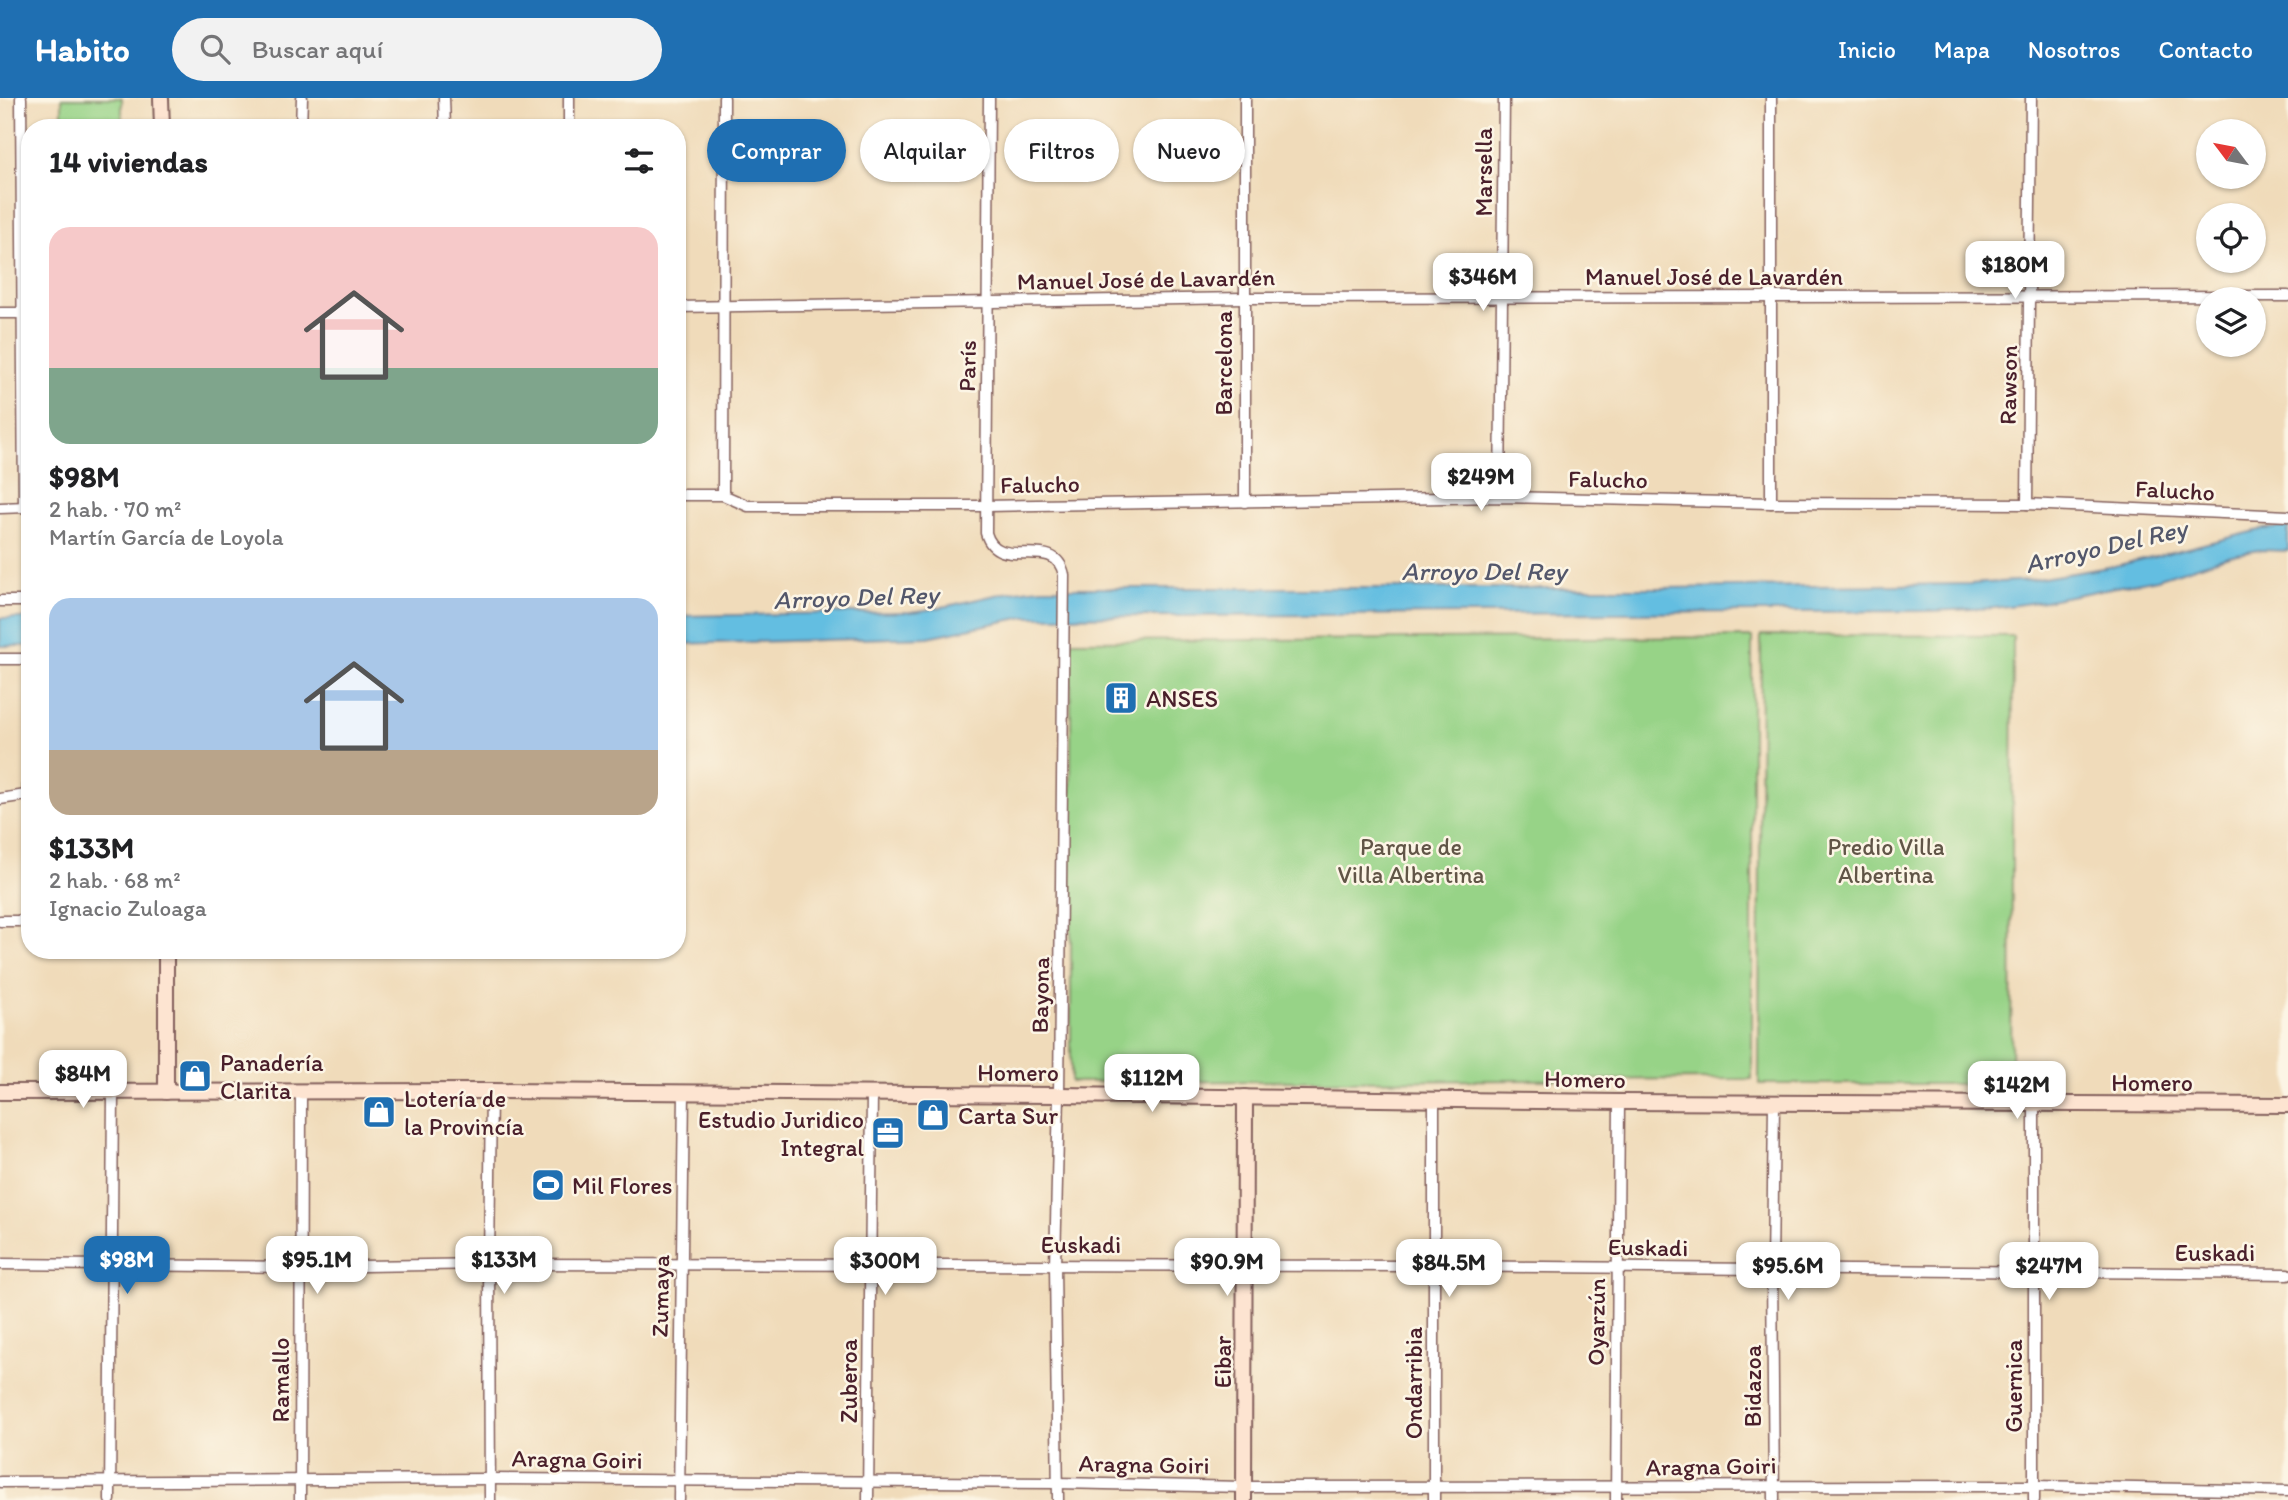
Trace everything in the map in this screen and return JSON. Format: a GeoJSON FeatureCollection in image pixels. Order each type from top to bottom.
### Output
{"type":"FeatureCollection","features":[{"type":"Feature","properties":{"kind":"main road"},"geometry":{"type":"LineString","coordinates":[[161,98],[162,119]]}},
{"type":"Feature","properties":{"kind":"main road"},"geometry":{"type":"LineString","coordinates":[[166,959],[166,1092]]}},
{"type":"Feature","properties":{"kind":"main road","name":"Homero"},"geometry":{"type":"LineString","coordinates":[[0,1092],[684,1092],[1619,1102],[2288,1105]]}},
{"type":"Feature","properties":{"kind":"main road","name":"Eibar"},"geometry":{"type":"LineString","coordinates":[[1244,1493],[1245,1097]]}},
{"type":"Feature","properties":{"kind":"street"},"geometry":{"type":"LineString","coordinates":[[21,98],[21,119]]}},
{"type":"Feature","properties":{"kind":"street"},"geometry":{"type":"LineString","coordinates":[[302,98],[302,119]]}},
{"type":"Feature","properties":{"kind":"street"},"geometry":{"type":"LineString","coordinates":[[444,98],[445,119]]}},
{"type":"Feature","properties":{"kind":"street"},"geometry":{"type":"LineString","coordinates":[[569,98],[569,119]]}},
{"type":"Feature","properties":{"kind":"street"},"geometry":{"type":"LineString","coordinates":[[723,98],[723,495]]}},
{"type":"Feature","properties":{"kind":"street","name":"París"},"geometry":{"type":"LineString","coordinates":[[989,98],[986,533],[988,541],[1003,552],[1057,557],[1062,563],[1065,575]]}},
{"type":"Feature","properties":{"kind":"street","name":"Barcelona"},"geometry":{"type":"LineString","coordinates":[[1245,98],[1245,502]]}},
{"type":"Feature","properties":{"kind":"street","name":"Marsella"},"geometry":{"type":"LineString","coordinates":[[1500,497],[1504,98]]}},
{"type":"Feature","properties":{"kind":"street"},"geometry":{"type":"LineString","coordinates":[[1771,98],[1771,503]]}},
{"type":"Feature","properties":{"kind":"street","name":"Rawson"},"geometry":{"type":"LineString","coordinates":[[2027,504],[2031,98]]}},
{"type":"Feature","properties":{"kind":"street","name":"Manuel José de Lavardén"},"geometry":{"type":"LineString","coordinates":[[686,307],[1244,298],[2288,296]]}},
{"type":"Feature","properties":{"kind":"street"},"geometry":{"type":"LineString","coordinates":[[0,313],[21,313]]}},
{"type":"Feature","properties":{"kind":"street","name":"Falucho"},"geometry":{"type":"LineString","coordinates":[[686,495],[723,495],[748,506],[986,506],[1500,497],[1771,503],[2027,504],[2288,516]]}},
{"type":"Feature","properties":{"kind":"street"},"geometry":{"type":"LineString","coordinates":[[0,508],[21,507]]}},
{"type":"Feature","properties":{"kind":"street","name":"Bayona"},"geometry":{"type":"LineString","coordinates":[[1058,1500],[1055,1265],[1065,575]]}},
{"type":"Feature","properties":{"kind":"street"},"geometry":{"type":"LineString","coordinates":[[0,601],[21,601]]}},
{"type":"Feature","properties":{"kind":"street"},"geometry":{"type":"LineString","coordinates":[[0,659],[21,659]]}},
{"type":"Feature","properties":{"kind":"street"},"geometry":{"type":"LineString","coordinates":[[0,799],[21,796]]}},
{"type":"Feature","properties":{"kind":"street"},"geometry":{"type":"LineString","coordinates":[[0,921],[19,922]]}},
{"type":"Feature","properties":{"kind":"street"},"geometry":{"type":"LineString","coordinates":[[490,1500],[491,1091]]}},
{"type":"Feature","properties":{"kind":"street","name":"Ramallo"},"geometry":{"type":"LineString","coordinates":[[300,1500],[301,1092]]}},
{"type":"Feature","properties":{"kind":"street","name":"Zumaya"},"geometry":{"type":"LineString","coordinates":[[679,1500],[684,1092]]}},
{"type":"Feature","properties":{"kind":"street"},"geometry":{"type":"LineString","coordinates":[[110,1500],[114,1093]]}},
{"type":"Feature","properties":{"kind":"street","name":"Zuberoa"},"geometry":{"type":"LineString","coordinates":[[868,1500],[872,1094]]}},
{"type":"Feature","properties":{"kind":"street","name":"Ondarribia"},"geometry":{"type":"LineString","coordinates":[[1434,1099],[1434,1500]]}},
{"type":"Feature","properties":{"kind":"street","name":"Oyarzún"},"geometry":{"type":"LineString","coordinates":[[1616,1500],[1619,1102]]}},
{"type":"Feature","properties":{"kind":"street","name":"Bidazoa"},"geometry":{"type":"LineString","coordinates":[[1774,1103],[1774,1500]]}},
{"type":"Feature","properties":{"kind":"street","name":"Guernica"},"geometry":{"type":"LineString","coordinates":[[2034,1104],[2034,1500]]}},
{"type":"Feature","properties":{"kind":"street","name":"Euskadi"},"geometry":{"type":"LineString","coordinates":[[0,1264],[302,1267],[489,1264],[1433,1265],[2288,1274]]}},
{"type":"Feature","properties":{"kind":"street","name":"Aragna Goiri"},"geometry":{"type":"LineString","coordinates":[[0,1482],[490,1479],[1058,1483],[1244,1493],[1434,1487],[1774,1486],[2034,1486],[2288,1491]]}},
{"type":"Feature","properties":{"kind":"green space"},"geometry":{"type":"Polygon","coordinates":[[[62,98],[122,98],[122,119],[62,119],[62,98]]]}},
{"type":"Feature","properties":{"kind":"green space","name":"Predio Villa Albertina"},"geometry":{"type":"Polygon","coordinates":[[[1761,635],[2013,636],[2011,1084],[1759,1084],[1761,635]]]}},
{"type":"Feature","properties":{"kind":"green space","name":"Parque de Villa Albertina"},"geometry":{"type":"Polygon","coordinates":[[[1752,637],[1752,1079],[1071,1082],[1071,641],[1752,637]]]}},
{"type":"Feature","properties":{"kind":"water"},"geometry":{"type":"Polygon","coordinates":[[[2288,527],[2288,551],[2259,550],[2232,555],[2157,579],[1994,608],[1930,611],[1025,617],[928,637],[686,644],[686,616],[910,612],[1044,588],[1660,588],[1970,584],[2031,580],[2115,566],[2264,529],[2288,527]]]}},
{"type":"Feature","properties":{"kind":"water"},"geometry":{"type":"Polygon","coordinates":[[[0,618],[21,618],[21,646],[0,646],[0,618]]]}},
{"type":"Feature","properties":{"kind":"place","name":"ANSES"},"geometry":{"type":"Point","coordinates":[1121,698]}},
{"type":"Feature","properties":{"kind":"place","name":"Panadería Clarita"},"geometry":{"type":"Point","coordinates":[195,1076]}},
{"type":"Feature","properties":{"kind":"place","name":"Lotería de la Provincía"},"geometry":{"type":"Point","coordinates":[379,1112]}},
{"type":"Feature","properties":{"kind":"place","name":"Carta Sur"},"geometry":{"type":"Point","coordinates":[933,1115]}},
{"type":"Feature","properties":{"kind":"place","name":"Estudio Juridico Integral"},"geometry":{"type":"Point","coordinates":[888,1133]}},
{"type":"Feature","properties":{"kind":"place","name":"Mil Flores"},"geometry":{"type":"Point","coordinates":[548,1185]}},
{"type":"Feature","properties":{"kind":"water label","name":"Arroyo Del Rey"},"geometry":{"type":"Point","coordinates":[2106,546]}},
{"type":"Feature","properties":{"kind":"water label","name":"Arroyo Del Rey"},"geometry":{"type":"Point","coordinates":[1484,571]}},
{"type":"Feature","properties":{"kind":"water label","name":"Arroyo Del Rey"},"geometry":{"type":"Point","coordinates":[856,597]}}]}
